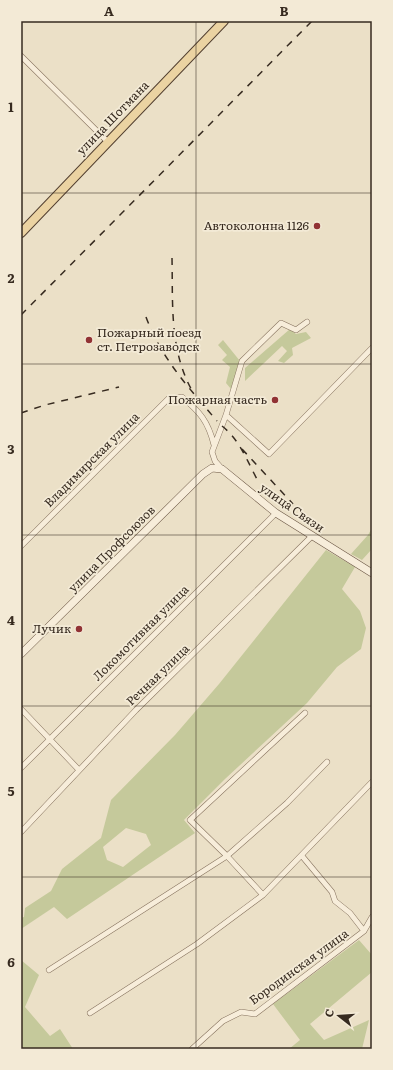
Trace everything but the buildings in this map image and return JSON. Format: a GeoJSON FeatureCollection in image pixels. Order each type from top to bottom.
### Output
{"type":"FeatureCollection","features":[{"type":"Feature","properties":{"kind":"main road","name":"улица Шотмана"},"geometry":{"type":"LineString","coordinates":[[21,233],[107,141],[224,21]]}},
{"type":"Feature","properties":{"kind":"main road","name":"улица Профсоюзов"},"geometry":{"type":"LineString","coordinates":[[21,654],[203,474],[212,468],[222,469]]}},
{"type":"Feature","properties":{"kind":"main road","name":"улица Связи"},"geometry":{"type":"LineString","coordinates":[[222,469],[276,513],[372,573]]}},
{"type":"Feature","properties":{"kind":"street"},"geometry":{"type":"LineString","coordinates":[[21,56],[107,141]]}},
{"type":"Feature","properties":{"kind":"street"},"geometry":{"type":"LineString","coordinates":[[222,469],[215,461],[212,452],[226,415],[242,361],[281,323],[296,330],[307,322]]}},
{"type":"Feature","properties":{"kind":"street"},"geometry":{"type":"LineString","coordinates":[[226,415],[269,454],[372,348]]}},
{"type":"Feature","properties":{"kind":"street","name":"Владимирская улица"},"geometry":{"type":"LineString","coordinates":[[21,546],[168,399],[182,397],[198,411],[208,425],[214,444]]}},
{"type":"Feature","properties":{"kind":"street","name":"Локомотивная улица"},"geometry":{"type":"LineString","coordinates":[[21,768],[276,513]]}},
{"type":"Feature","properties":{"kind":"street","name":"Речная улица"},"geometry":{"type":"LineString","coordinates":[[21,832],[136,710],[312,536]]}},
{"type":"Feature","properties":{"kind":"street"},"geometry":{"type":"LineString","coordinates":[[21,709],[80,770]]}},
{"type":"Feature","properties":{"kind":"street"},"geometry":{"type":"LineString","coordinates":[[263,895],[227,856],[190,820],[305,713]]}},
{"type":"Feature","properties":{"kind":"street"},"geometry":{"type":"LineString","coordinates":[[49,970],[227,856],[287,803],[326,762]]}},
{"type":"Feature","properties":{"kind":"street"},"geometry":{"type":"LineString","coordinates":[[90,1013],[197,944],[263,895],[372,782]]}},
{"type":"Feature","properties":{"kind":"street"},"geometry":{"type":"LineString","coordinates":[[302,856],[332,892],[335,901],[350,913],[364,931]]}},
{"type":"Feature","properties":{"kind":"street","name":"Бородинская улица"},"geometry":{"type":"LineString","coordinates":[[192,1049],[223,1021],[241,1012],[255,1014],[364,931],[372,917]]}},
{"type":"Feature","properties":{"kind":"green space"},"geometry":{"type":"Polygon","coordinates":[[[290,329],[296,334],[306,332],[311,338],[292,348],[293,355],[284,363],[278,361],[287,351],[282,346],[245,381],[245,368],[290,329]]]}},
{"type":"Feature","properties":{"kind":"green space"},"geometry":{"type":"Polygon","coordinates":[[[223,340],[240,361],[231,389],[226,383],[230,367],[222,360],[227,355],[218,345],[223,340]]]}},
{"type":"Feature","properties":{"kind":"green space"},"geometry":{"type":"Polygon","coordinates":[[[372,528],[372,549],[362,560],[351,554],[368,535],[372,528]]]}},
{"type":"Feature","properties":{"kind":"green space"},"geometry":{"type":"Polygon","coordinates":[[[326,550],[355,567],[342,589],[360,611],[366,628],[361,649],[337,667],[307,703],[225,779],[184,820],[195,833],[67,919],[54,907],[21,929],[21,918],[24,917],[25,908],[51,891],[62,869],[101,838],[111,800],[175,735],[219,684],[326,550]],[[126,828],[103,847],[107,860],[123,867],[151,845],[146,834],[126,828]]]}},
{"type":"Feature","properties":{"kind":"green space"},"geometry":{"type":"Polygon","coordinates":[[[359,940],[372,955],[372,972],[310,1024],[324,1040],[369,1020],[362,1049],[289,1049],[300,1040],[273,1004],[359,940]]]}},
{"type":"Feature","properties":{"kind":"green space"},"geometry":{"type":"Polygon","coordinates":[[[21,960],[39,975],[25,1007],[50,1036],[60,1029],[73,1049],[21,1049],[21,960]]]}},
{"type":"Feature","properties":{"kind":"railway"},"geometry":{"type":"LineString","coordinates":[[21,315],[312,21]]}},
{"type":"Feature","properties":{"kind":"railway"},"geometry":{"type":"LineString","coordinates":[[172,258],[173,311],[176,345],[180,362],[194,394]]}},
{"type":"Feature","properties":{"kind":"railway"},"geometry":{"type":"LineString","coordinates":[[146,317],[159,346],[186,384],[217,421]]}},
{"type":"Feature","properties":{"kind":"railway"},"geometry":{"type":"LineString","coordinates":[[21,413],[45,405],[119,387]]}},
{"type":"Feature","properties":{"kind":"railway"},"geometry":{"type":"LineString","coordinates":[[222,426],[238,444],[247,458],[258,481]]}},
{"type":"Feature","properties":{"kind":"railway"},"geometry":{"type":"LineString","coordinates":[[242,449],[293,504]]}},
{"type":"Feature","properties":{"kind":"place","name":"Автоколонна 1126"},"geometry":{"type":"Point","coordinates":[317,226]}},
{"type":"Feature","properties":{"kind":"place","name":"Пожарный поезд ст. Петрозаводск"},"geometry":{"type":"Point","coordinates":[89,340]}},
{"type":"Feature","properties":{"kind":"place","name":"Пожарная часть"},"geometry":{"type":"Point","coordinates":[275,400]}},
{"type":"Feature","properties":{"kind":"place","name":"Лучик"},"geometry":{"type":"Point","coordinates":[79,629]}}]}
